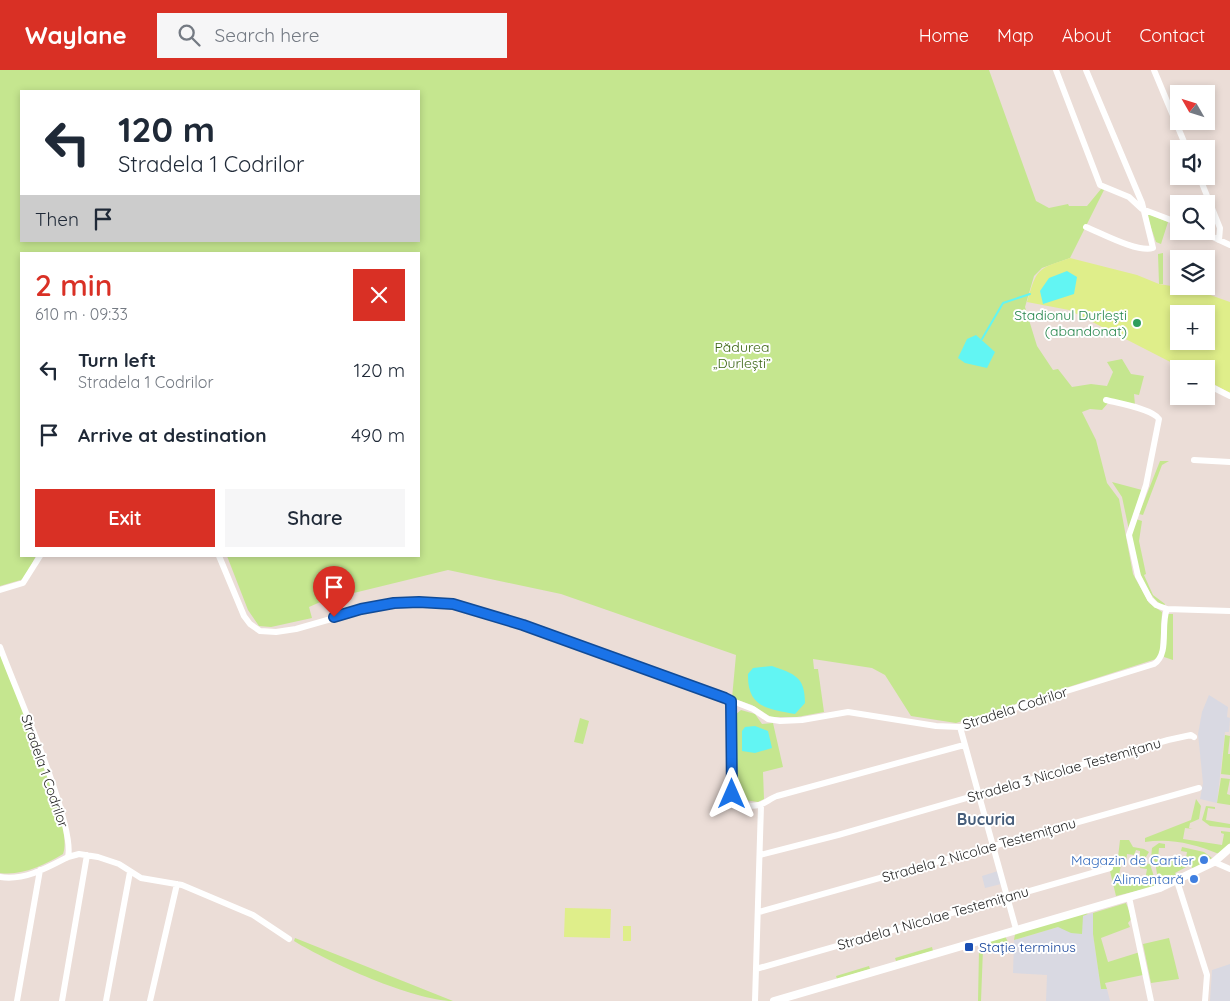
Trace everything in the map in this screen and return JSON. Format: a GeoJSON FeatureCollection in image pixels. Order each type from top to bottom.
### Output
{"type":"FeatureCollection","features":[{"type":"Feature","properties":{"kind":"street"},"geometry":{"type":"LineString","coordinates":[[1056,70],[1100,185],[1129,197],[1142,209],[1170,220]]}},
{"type":"Feature","properties":{"kind":"street"},"geometry":{"type":"LineString","coordinates":[[1086,70],[1142,203],[1142,209],[1153,244],[1150,249],[1131,245],[1086,227]]}},
{"type":"Feature","properties":{"kind":"street"},"geometry":{"type":"LineString","coordinates":[[1154,70],[1183,140]]}},
{"type":"Feature","properties":{"kind":"street"},"geometry":{"type":"LineString","coordinates":[[1203,185],[1220,228],[1219,240]]}},
{"type":"Feature","properties":{"kind":"street"},"geometry":{"type":"LineString","coordinates":[[1215,238],[1230,245]]}},
{"type":"Feature","properties":{"kind":"street"},"geometry":{"type":"LineString","coordinates":[[1215,388],[1230,396]]}},
{"type":"Feature","properties":{"kind":"street"},"geometry":{"type":"LineString","coordinates":[[1106,400],[1132,406],[1158,417],[1152,461],[1129,535],[1138,576],[1150,599],[1156,605],[1167,609],[1230,611]]}},
{"type":"Feature","properties":{"kind":"street"},"geometry":{"type":"LineString","coordinates":[[1194,460],[1230,462]]}},
{"type":"Feature","properties":{"kind":"street"},"geometry":{"type":"LineString","coordinates":[[0,590],[23,583],[39,557]]}},
{"type":"Feature","properties":{"kind":"street"},"geometry":{"type":"LineString","coordinates":[[219,557],[244,616],[260,631],[285,632],[361,609],[394,603],[445,602],[523,625],[731,701],[732,798],[738,803],[760,805],[777,796],[964,745]]}},
{"type":"Feature","properties":{"kind":"street","name":"Stradela Codrilor"},"geometry":{"type":"LineString","coordinates":[[731,701],[773,720],[802,720],[848,712],[936,726],[960,727],[1044,698],[1154,664],[1162,654],[1163,618],[1167,609]]}},
{"type":"Feature","properties":{"kind":"street","name":"Stradela 1 Codrilor"},"geometry":{"type":"LineString","coordinates":[[0,647],[56,794],[68,838],[68,857]]}},
{"type":"Feature","properties":{"kind":"street"},"geometry":{"type":"LineString","coordinates":[[960,727],[1016,929]]}},
{"type":"Feature","properties":{"kind":"street","name":"Stradela 3 Nicolae Testemițanu"},"geometry":{"type":"LineString","coordinates":[[760,855],[1168,740],[1191,735],[1194,737]]}},
{"type":"Feature","properties":{"kind":"street","name":"Stradela 2 Nicolae Testemițanu"},"geometry":{"type":"LineString","coordinates":[[758,912],[1199,788]]}},
{"type":"Feature","properties":{"kind":"street"},"geometry":{"type":"LineString","coordinates":[[755,1001],[760,805]]}},
{"type":"Feature","properties":{"kind":"street"},"geometry":{"type":"LineString","coordinates":[[774,1001],[1129,897],[1177,881],[1214,862],[1230,848]]}},
{"type":"Feature","properties":{"kind":"street"},"geometry":{"type":"LineString","coordinates":[[62,1001],[87,855]]}},
{"type":"Feature","properties":{"kind":"street"},"geometry":{"type":"LineString","coordinates":[[0,877],[15,878],[40,870],[68,857],[87,855],[113,862],[147,880],[177,884],[253,915],[289,939]]}},
{"type":"Feature","properties":{"kind":"street"},"geometry":{"type":"LineString","coordinates":[[1214,862],[1230,869]]}},
{"type":"Feature","properties":{"kind":"street","name":"Stradela 1 Nicolae Testemițanu"},"geometry":{"type":"LineString","coordinates":[[756,969],[1110,868]]}},
{"type":"Feature","properties":{"kind":"street"},"geometry":{"type":"LineString","coordinates":[[17,1001],[40,870]]}},
{"type":"Feature","properties":{"kind":"street"},"geometry":{"type":"LineString","coordinates":[[106,1001],[130,872]]}},
{"type":"Feature","properties":{"kind":"street"},"geometry":{"type":"LineString","coordinates":[[1177,881],[1207,975],[1205,1001]]}},
{"type":"Feature","properties":{"kind":"street"},"geometry":{"type":"LineString","coordinates":[[150,1001],[177,884]]}},
{"type":"Feature","properties":{"kind":"street"},"geometry":{"type":"LineString","coordinates":[[1129,897],[1152,1001]]}},
{"type":"Feature","properties":{"kind":"shaded area"},"geometry":{"type":"Polygon","coordinates":[[[1209,695],[1228,707],[1227,717],[1230,718],[1229,732],[1225,732],[1217,803],[1200,799],[1203,783],[1198,734],[1202,712],[1209,695]]]}},
{"type":"Feature","properties":{"kind":"shaded area"},"geometry":{"type":"Polygon","coordinates":[[[998,871],[1001,884],[985,888],[982,876],[998,871]]]}},
{"type":"Feature","properties":{"kind":"shaded area"},"geometry":{"type":"Polygon","coordinates":[[[1093,913],[1093,934],[1101,989],[1107,989],[1110,1001],[1046,1001],[1047,975],[1013,973],[1014,940],[1058,927],[1058,923],[1093,913]]]}},
{"type":"Feature","properties":{"kind":"shaded area"},"geometry":{"type":"Polygon","coordinates":[[[1230,964],[1230,1001],[1210,1001],[1212,970],[1230,964]]]}},
{"type":"Feature","properties":{"kind":"green space","name":"Pădurea „Durlești”"},"geometry":{"type":"Polygon","coordinates":[[[0,70],[989,70],[1036,201],[1049,208],[1068,204],[1069,206],[1087,206],[1101,189],[1104,190],[1070,258],[1042,268],[1034,276],[1025,307],[1037,346],[1053,370],[1058,369],[1072,387],[1091,384],[1107,386],[1113,372],[1107,362],[1122,359],[1131,374],[1144,376],[1139,395],[1134,394],[1135,405],[1108,403],[1102,410],[1090,409],[1082,412],[1096,440],[1107,483],[1119,499],[1133,574],[1149,603],[1162,612],[1160,653],[1156,659],[956,723],[911,716],[885,675],[872,668],[813,659],[814,669],[818,669],[824,712],[797,717],[771,717],[752,705],[732,698],[736,655],[561,594],[448,570],[325,600],[309,607],[312,618],[271,627],[259,626],[248,610],[227,557],[420,557],[420,252],[20,252],[20,557],[35,557],[24,579],[0,586],[0,70]]]}},
{"type":"Feature","properties":{"kind":"green space"},"geometry":{"type":"Polygon","coordinates":[[[1146,213],[1168,222],[1161,244],[1156,242],[1146,213]]]}},
{"type":"Feature","properties":{"kind":"green space"},"geometry":{"type":"Polygon","coordinates":[[[1163,253],[1163,284],[1159,284],[1158,254],[1163,253]]]}},
{"type":"Feature","properties":{"kind":"green space","name":"Stadionul Durlești (abandonat)"},"geometry":{"type":"Polygon","coordinates":[[[1070,258],[1137,275],[1159,284],[1170,286],[1170,295],[1210,295],[1230,302],[1230,393],[1215,385],[1215,360],[1170,360],[1170,362],[1069,310],[1027,302],[1036,276],[1040,271],[1070,258]]]}},
{"type":"Feature","properties":{"kind":"green space"},"geometry":{"type":"Polygon","coordinates":[[[1160,461],[1169,461],[1162,465],[1143,515],[1139,514],[1160,461]]]}},
{"type":"Feature","properties":{"kind":"green space"},"geometry":{"type":"Polygon","coordinates":[[[1112,482],[1142,490],[1129,530],[1122,497],[1112,482]]]}},
{"type":"Feature","properties":{"kind":"green space"},"geometry":{"type":"Polygon","coordinates":[[[1136,519],[1142,521],[1139,541],[1146,574],[1144,575],[1153,595],[1165,604],[1164,606],[1151,594],[1140,574],[1132,543],[1132,530],[1136,519]]]}},
{"type":"Feature","properties":{"kind":"green space"},"geometry":{"type":"Polygon","coordinates":[[[1167,614],[1173,614],[1173,660],[1164,657],[1164,618],[1167,614]]]}},
{"type":"Feature","properties":{"kind":"green space"},"geometry":{"type":"Polygon","coordinates":[[[0,654],[52,787],[64,838],[63,854],[33,869],[16,873],[0,873],[0,654]]]}},
{"type":"Feature","properties":{"kind":"green space"},"geometry":{"type":"Polygon","coordinates":[[[741,710],[755,714],[762,724],[773,723],[783,767],[763,772],[764,799],[758,802],[738,799],[735,796],[735,715],[741,710]]]}},
{"type":"Feature","properties":{"kind":"green space"},"geometry":{"type":"Polygon","coordinates":[[[580,718],[589,721],[583,744],[574,742],[580,718]]]}},
{"type":"Feature","properties":{"kind":"green space"},"geometry":{"type":"Polygon","coordinates":[[[1225,735],[1230,736],[1228,754],[1230,754],[1230,775],[1221,774],[1225,735]]]}},
{"type":"Feature","properties":{"kind":"green space"},"geometry":{"type":"Polygon","coordinates":[[[1221,778],[1230,779],[1227,794],[1230,795],[1230,805],[1217,803],[1221,778]]]}},
{"type":"Feature","properties":{"kind":"green space"},"geometry":{"type":"Polygon","coordinates":[[[1196,799],[1201,806],[1199,819],[1190,823],[1189,828],[1193,829],[1185,828],[1183,839],[1222,845],[1224,834],[1221,831],[1230,832],[1230,843],[1219,854],[1201,847],[1182,843],[1164,841],[1145,842],[1145,838],[1191,820],[1196,799]]]}},
{"type":"Feature","properties":{"kind":"green space"},"geometry":{"type":"Polygon","coordinates":[[[1206,806],[1215,807],[1215,809],[1208,808],[1206,820],[1230,824],[1230,828],[1210,826],[1202,820],[1206,806]]]}},
{"type":"Feature","properties":{"kind":"green space"},"geometry":{"type":"Polygon","coordinates":[[[1120,840],[1129,840],[1133,847],[1149,852],[1144,860],[1140,859],[1140,851],[1136,850],[1134,855],[1127,854],[1126,865],[1121,865],[1119,875],[1145,880],[1147,869],[1140,868],[1140,863],[1150,864],[1157,886],[1116,896],[1109,867],[1117,866],[1120,840]]]}},
{"type":"Feature","properties":{"kind":"green space"},"geometry":{"type":"Polygon","coordinates":[[[1159,843],[1165,844],[1165,848],[1159,848],[1158,859],[1185,863],[1187,852],[1181,851],[1182,847],[1204,852],[1212,858],[1193,869],[1190,865],[1175,873],[1177,877],[1162,884],[1157,874],[1155,861],[1151,859],[1152,848],[1159,843]]]}},
{"type":"Feature","properties":{"kind":"green space"},"geometry":{"type":"Polygon","coordinates":[[[1126,903],[1132,918],[1128,923],[1130,927],[1101,938],[1108,962],[1140,952],[1143,975],[1105,983],[1107,989],[1101,989],[1093,934],[1093,913],[1126,903]]]}},
{"type":"Feature","properties":{"kind":"green space"},"geometry":{"type":"Polygon","coordinates":[[[565,908],[611,909],[610,938],[564,937],[565,908]]]}},
{"type":"Feature","properties":{"kind":"green space"},"geometry":{"type":"Polygon","coordinates":[[[1085,912],[1088,914],[1083,916],[1082,934],[1071,933],[1058,927],[1014,940],[1015,934],[1085,912]]]}},
{"type":"Feature","properties":{"kind":"green space"},"geometry":{"type":"Polygon","coordinates":[[[623,926],[631,926],[631,941],[623,941],[623,926]]]}},
{"type":"Feature","properties":{"kind":"green space"},"geometry":{"type":"Polygon","coordinates":[[[1005,936],[1008,942],[983,949],[985,941],[1005,936]]]}},
{"type":"Feature","properties":{"kind":"green space"},"geometry":{"type":"Polygon","coordinates":[[[295,938],[453,1001],[416,995],[372,979],[309,950],[294,941],[295,938]]]}},
{"type":"Feature","properties":{"kind":"green space"},"geometry":{"type":"Polygon","coordinates":[[[1169,938],[1179,979],[1151,983],[1143,944],[1169,938]]]}},
{"type":"Feature","properties":{"kind":"green space"},"geometry":{"type":"Polygon","coordinates":[[[932,947],[933,951],[896,961],[895,958],[932,947]]]}},
{"type":"Feature","properties":{"kind":"green space"},"geometry":{"type":"Polygon","coordinates":[[[983,949],[981,1001],[978,1001],[979,950],[983,949]]]}},
{"type":"Feature","properties":{"kind":"green space"},"geometry":{"type":"Polygon","coordinates":[[[869,966],[870,969],[837,979],[836,976],[869,966]]]}},
{"type":"Feature","properties":{"kind":"water"},"geometry":{"type":"Polygon","coordinates":[[[1067,271],[1077,277],[1074,294],[1043,304],[1040,291],[1049,278],[1067,271]]]}},
{"type":"Feature","properties":{"kind":"water"},"geometry":{"type":"Polygon","coordinates":[[[976,335],[995,352],[987,368],[965,363],[958,358],[967,339],[976,335]]]}},
{"type":"Feature","properties":{"kind":"water"},"geometry":{"type":"Polygon","coordinates":[[[772,666],[797,677],[803,687],[805,703],[795,714],[761,705],[751,694],[748,674],[753,668],[772,666]]]}},
{"type":"Feature","properties":{"kind":"water"},"geometry":{"type":"Polygon","coordinates":[[[755,726],[768,731],[772,748],[755,753],[742,751],[742,731],[745,727],[755,726]]]}},
{"type":"Feature","properties":{"kind":"waterway"},"geometry":{"type":"LineString","coordinates":[[982,339],[1003,303],[1030,294]]}},
{"type":"Feature","properties":{"kind":"place","name":"Stadionul Durlești (abandonat)"},"geometry":{"type":"Point","coordinates":[1137,323]}},
{"type":"Feature","properties":{"kind":"place","name":"Magazin de Cartier"},"geometry":{"type":"Point","coordinates":[1204,860]}},
{"type":"Feature","properties":{"kind":"place","name":"Alimentară"},"geometry":{"type":"Point","coordinates":[1194,879]}},
{"type":"Feature","properties":{"kind":"place","name":"Stație terminus"},"geometry":{"type":"Point","coordinates":[969,947]}},
{"type":"Feature","properties":{"kind":"district","name":"Bucuria"},"geometry":{"type":"Point","coordinates":[986,819]}},
{"type":"Feature","properties":{"kind":"route"},"geometry":{"type":"LineString","coordinates":[[334,617],[361,609],[394,603],[445,602],[460,605],[523,625],[717,694],[731,701],[732,794]]}}]}
